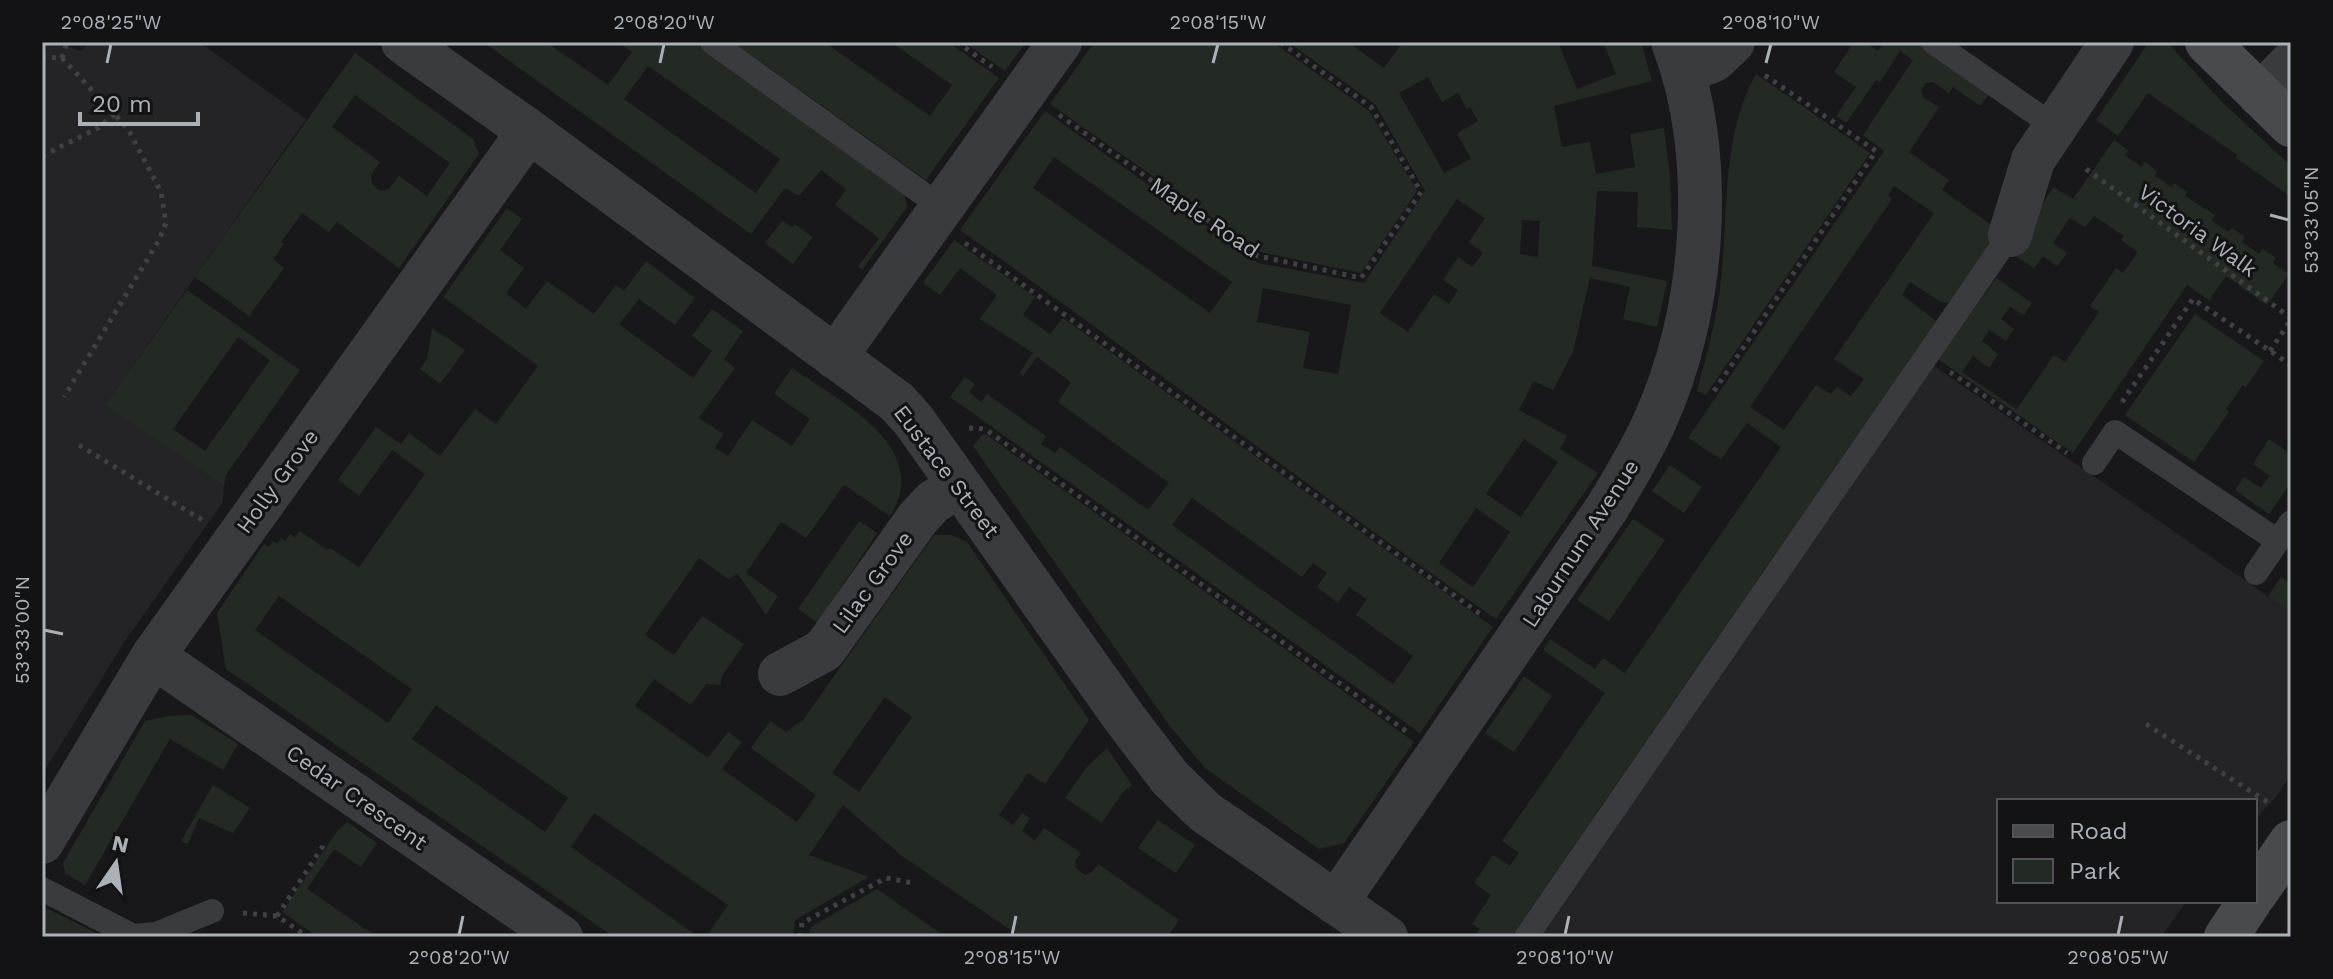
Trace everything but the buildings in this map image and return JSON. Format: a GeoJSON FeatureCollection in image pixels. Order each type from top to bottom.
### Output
{"type":"FeatureCollection","features":[{"type":"Feature","properties":{"kind":"street","name":"Eustace Street"},"geometry":{"type":"LineString","coordinates":[[403,42],[897,402],[1170,778],[1205,812],[1386,937]]}},
{"type":"Feature","properties":{"kind":"street"},"geometry":{"type":"LineString","coordinates":[[835,357],[952,224],[1060,42]]}},
{"type":"Feature","properties":{"kind":"street"},"geometry":{"type":"LineString","coordinates":[[1678,57],[1714,60],[1733,42]]}},
{"type":"Feature","properties":{"kind":"street"},"geometry":{"type":"LineString","coordinates":[[2010,235],[2033,160],[2112,42]]}},
{"type":"Feature","properties":{"kind":"street"},"geometry":{"type":"LineString","coordinates":[[2207,42],[2291,125]]}},
{"type":"Feature","properties":{"kind":"street","name":"Laburnum Avenue"},"geometry":{"type":"LineString","coordinates":[[1336,903],[1607,508],[1631,470],[1655,420],[1685,329],[1697,256],[1699,196],[1694,112],[1678,57]]}},
{"type":"Feature","properties":{"kind":"street"},"geometry":{"type":"LineString","coordinates":[[2260,95],[2291,63]]}},
{"type":"Feature","properties":{"kind":"street","name":"Holly Grove"},"geometry":{"type":"LineString","coordinates":[[42,842],[153,656],[529,131]]}},
{"type":"Feature","properties":{"kind":"street","name":"Lilac Grove"},"geometry":{"type":"LineString","coordinates":[[780,674],[824,650],[918,518],[933,502],[959,485]]}},
{"type":"Feature","properties":{"kind":"street","name":"Cedar Crescent"},"geometry":{"type":"LineString","coordinates":[[153,656],[561,937]]}},
{"type":"Feature","properties":{"kind":"street"},"geometry":{"type":"LineString","coordinates":[[2257,889],[2285,826]]}},
{"type":"Feature","properties":{"kind":"street"},"geometry":{"type":"LineString","coordinates":[[2226,937],[2249,903]]}},
{"type":"Feature","properties":{"kind":"lane"},"geometry":{"type":"LineString","coordinates":[[712,42],[952,224]]}},
{"type":"Feature","properties":{"kind":"lane"},"geometry":{"type":"LineString","coordinates":[[1933,42],[2055,127]]}},
{"type":"Feature","properties":{"kind":"lane"},"geometry":{"type":"LineString","coordinates":[[1526,937],[2010,235]]}},
{"type":"Feature","properties":{"kind":"lane"},"geometry":{"type":"LineString","coordinates":[[2094,463],[2115,432],[2284,531],[2256,573]]}},
{"type":"Feature","properties":{"kind":"lane"},"geometry":{"type":"LineString","coordinates":[[42,889],[133,936],[156,934],[212,911]]}},
{"type":"Feature","properties":{"kind":"path"},"geometry":{"type":"LineString","coordinates":[[62,58],[67,42]]}},
{"type":"Feature","properties":{"kind":"path"},"geometry":{"type":"LineString","coordinates":[[957,42],[995,69]]}},
{"type":"Feature","properties":{"kind":"path","name":"Maple Road"},"geometry":{"type":"LineString","coordinates":[[1055,112],[1258,256],[1361,278],[1421,192],[1371,107],[1280,42]]}},
{"type":"Feature","properties":{"kind":"path"},"geometry":{"type":"LineString","coordinates":[[42,57],[62,58],[128,129],[161,192],[166,223],[159,240],[64,397]]}},
{"type":"Feature","properties":{"kind":"path"},"geometry":{"type":"LineString","coordinates":[[1708,399],[1876,151],[1766,76]]}},
{"type":"Feature","properties":{"kind":"path"},"geometry":{"type":"LineString","coordinates":[[42,156],[98,128],[115,114]]}},
{"type":"Feature","properties":{"kind":"path","name":"Victoria Walk"},"geometry":{"type":"LineString","coordinates":[[2086,169],[2291,319],[2270,351]]}},
{"type":"Feature","properties":{"kind":"path"},"geometry":{"type":"LineString","coordinates":[[952,224],[1487,619]]}},
{"type":"Feature","properties":{"kind":"path"},"geometry":{"type":"LineString","coordinates":[[2115,432],[2118,408],[2193,299],[2291,365]]}},
{"type":"Feature","properties":{"kind":"path"},"geometry":{"type":"LineString","coordinates":[[1926,356],[2073,457],[2094,463]]}},
{"type":"Feature","properties":{"kind":"path"},"geometry":{"type":"LineString","coordinates":[[956,427],[985,429],[1409,734]]}},
{"type":"Feature","properties":{"kind":"path"},"geometry":{"type":"LineString","coordinates":[[79,445],[204,521]]}},
{"type":"Feature","properties":{"kind":"path"},"geometry":{"type":"LineString","coordinates":[[2146,724],[2248,799]]}},
{"type":"Feature","properties":{"kind":"path"},"geometry":{"type":"LineString","coordinates":[[2257,805],[2285,826]]}},
{"type":"Feature","properties":{"kind":"path"},"geometry":{"type":"LineString","coordinates":[[277,916],[324,841]]}},
{"type":"Feature","properties":{"kind":"path"},"geometry":{"type":"LineString","coordinates":[[800,937],[802,923],[886,878],[913,883]]}},
{"type":"Feature","properties":{"kind":"path"},"geometry":{"type":"LineString","coordinates":[[212,911],[277,916],[308,937]]}},
{"type":"Feature","properties":{"kind":"shaded area"},"geometry":{"type":"Polygon","coordinates":[[[42,42],[53,42],[81,51],[89,42],[199,42],[306,119],[106,404],[224,486],[223,502],[125,641],[42,775],[42,42]]]}},
{"type":"Feature","properties":{"kind":"shaded area"},"geometry":{"type":"Polygon","coordinates":[[[1934,366],[2291,612],[2289,777],[2257,817],[2257,799],[1997,799],[1997,903],[2186,903],[2161,937],[1536,937],[1934,366]]]}},
{"type":"Feature","properties":{"kind":"green space"},"geometry":{"type":"Polygon","coordinates":[[[483,42],[546,42],[608,85],[632,52],[618,42],[694,42],[904,193],[907,207],[862,270],[858,267],[879,238],[835,205],[846,189],[821,170],[799,196],[785,188],[751,234],[483,42]],[[648,66],[624,99],[756,193],[780,159],[648,66]]]}},
{"type":"Feature","properties":{"kind":"green space"},"geometry":{"type":"Polygon","coordinates":[[[733,42],[824,42],[930,116],[952,85],[891,42],[948,42],[999,78],[926,180],[733,42]]]}},
{"type":"Feature","properties":{"kind":"green space"},"geometry":{"type":"Polygon","coordinates":[[[964,42],[1026,42],[1005,71],[964,42]]]}},
{"type":"Feature","properties":{"kind":"green space"},"geometry":{"type":"Polygon","coordinates":[[[1095,42],[1273,42],[1369,111],[1417,191],[1361,273],[1261,252],[1050,104],[1095,42]]]}},
{"type":"Feature","properties":{"kind":"green space"},"geometry":{"type":"Polygon","coordinates":[[[1288,42],[1348,42],[1384,68],[1403,42],[1558,42],[1577,89],[1616,74],[1603,42],[1641,42],[1652,81],[1554,106],[1562,147],[1590,142],[1596,174],[1635,167],[1630,134],[1664,128],[1672,230],[1637,227],[1638,192],[1597,191],[1592,266],[1667,281],[1657,327],[1623,319],[1630,287],[1590,278],[1573,352],[1553,390],[1534,381],[1519,410],[1567,436],[1560,449],[1598,473],[1496,619],[960,230],[1045,111],[1258,263],[1364,283],[1425,191],[1375,104],[1288,42]],[[1428,77],[1399,93],[1444,173],[1471,159],[1457,133],[1478,121],[1458,93],[1442,102],[1428,77]],[[1054,157],[1033,188],[1210,313],[1232,282],[1054,157]],[[1457,199],[1380,313],[1408,332],[1434,294],[1449,304],[1458,290],[1443,280],[1458,257],[1472,267],[1483,253],[1469,242],[1485,218],[1457,199]],[[1522,220],[1520,254],[1538,257],[1540,221],[1522,220]],[[1263,288],[1257,322],[1310,332],[1303,368],[1338,374],[1351,305],[1263,288]],[[1524,439],[1486,494],[1521,517],[1558,462],[1524,439]],[[1476,508],[1439,563],[1473,587],[1510,532],[1476,508]]]}},
{"type":"Feature","properties":{"kind":"green space"},"geometry":{"type":"Polygon","coordinates":[[[1854,42],[1865,42],[1878,51],[1885,42],[1919,42],[1989,94],[1980,106],[1953,87],[1949,93],[1933,82],[1926,83],[1921,90],[1923,97],[1939,107],[1909,152],[1949,180],[1942,190],[2000,231],[1948,303],[1941,302],[1910,282],[1902,295],[1936,321],[1511,937],[1474,937],[1480,929],[1472,924],[1491,895],[1474,883],[1493,855],[1510,866],[1519,853],[1502,841],[1605,693],[1543,650],[1550,639],[1595,669],[1603,658],[1625,673],[1781,447],[1747,423],[1721,459],[1688,438],[1884,151],[1863,135],[1913,60],[1900,51],[1880,82],[1876,80],[1846,123],[1836,116],[1856,87],[1834,72],[1854,42]],[[1894,186],[1888,195],[1892,199],[1750,407],[1784,430],[1816,385],[1831,394],[1837,387],[1851,396],[1864,379],[1834,359],[1934,213],[1894,186]]]}},
{"type":"Feature","properties":{"kind":"green space"},"geometry":{"type":"Polygon","coordinates":[[[2149,42],[2167,42],[2223,103],[2291,166],[2291,197],[2148,93],[2118,136],[2096,120],[2149,42]]]}},
{"type":"Feature","properties":{"kind":"green space"},"geometry":{"type":"Polygon","coordinates":[[[355,53],[473,139],[479,154],[399,268],[337,222],[329,232],[302,213],[273,259],[284,268],[249,316],[195,277],[355,53]],[[355,95],[332,127],[380,162],[371,175],[372,184],[380,191],[389,189],[399,176],[427,196],[450,163],[355,95]]]}},
{"type":"Feature","properties":{"kind":"green space"},"geometry":{"type":"Polygon","coordinates":[[[1756,74],[1870,153],[1706,395],[1697,391],[1718,300],[1732,144],[1745,97],[1756,74]]]}},
{"type":"Feature","properties":{"kind":"green space"},"geometry":{"type":"Polygon","coordinates":[[[2114,140],[2128,150],[2125,155],[2141,167],[2145,162],[2157,171],[2155,176],[2187,192],[2185,196],[2215,215],[2212,221],[2228,232],[2232,228],[2245,237],[2242,242],[2259,254],[2263,249],[2276,258],[2273,263],[2289,274],[2267,305],[2226,276],[2209,300],[2187,285],[2073,453],[1938,359],[1996,278],[2032,303],[2024,315],[2010,307],[2001,319],[2014,329],[2006,341],[1989,330],[1982,341],[1998,354],[1989,368],[1973,356],[1962,372],[2017,409],[2054,355],[2065,362],[2099,312],[2090,306],[2116,268],[2123,273],[2138,252],[2121,240],[2124,236],[2094,216],[2085,227],[2070,218],[2053,243],[2067,253],[2057,266],[2043,256],[2034,268],[2013,254],[2053,187],[2073,199],[2114,140]]]}},
{"type":"Feature","properties":{"kind":"green space"},"geometry":{"type":"Polygon","coordinates":[[[507,208],[522,219],[500,250],[524,268],[506,293],[526,309],[547,281],[594,314],[616,285],[624,291],[646,261],[695,298],[675,325],[639,299],[620,325],[693,378],[712,351],[692,336],[712,309],[743,331],[724,359],[735,368],[699,418],[723,434],[715,448],[728,456],[752,420],[792,446],[810,419],[774,394],[792,368],[875,428],[891,448],[900,468],[900,491],[890,516],[844,485],[806,538],[781,522],[746,573],[778,596],[766,615],[738,574],[728,579],[699,558],[645,635],[674,655],[702,616],[744,644],[722,676],[720,685],[706,684],[691,705],[654,679],[635,706],[708,758],[728,732],[742,742],[722,769],[797,822],[816,795],[751,748],[770,721],[786,732],[803,720],[934,535],[951,535],[967,542],[1089,720],[1045,784],[1028,773],[999,815],[1013,825],[1022,813],[1030,818],[1022,831],[1035,841],[1044,828],[1081,853],[1075,861],[1076,868],[1085,875],[1098,864],[1179,920],[1170,933],[1175,937],[1021,937],[902,856],[843,805],[809,855],[869,877],[795,920],[793,937],[706,937],[728,905],[594,813],[571,847],[699,937],[614,937],[226,669],[217,613],[264,544],[269,547],[273,541],[277,544],[281,538],[285,541],[290,534],[295,537],[300,531],[359,567],[425,474],[392,450],[359,496],[338,480],[376,427],[401,444],[409,433],[440,456],[475,409],[496,424],[538,366],[443,297],[507,208]],[[279,596],[255,630],[388,723],[412,689],[279,596]],[[885,697],[832,773],[859,792],[912,717],[885,697]],[[436,705],[412,739],[545,832],[568,798],[436,705]]]}},
{"type":"Feature","properties":{"kind":"green space"},"geometry":{"type":"Polygon","coordinates":[[[782,221],[792,227],[795,224],[813,237],[793,264],[765,243],[782,221]]]}},
{"type":"Feature","properties":{"kind":"green space"},"geometry":{"type":"Polygon","coordinates":[[[954,240],[1035,297],[1023,315],[1050,334],[1063,318],[1493,627],[1420,733],[950,397],[965,377],[975,384],[969,392],[981,402],[987,394],[1046,436],[1041,444],[1055,453],[1060,447],[1148,510],[1169,483],[1058,402],[1071,382],[1037,357],[1023,376],[1019,374],[1033,353],[980,319],[997,295],[960,268],[940,295],[923,283],[954,240]],[[1192,498],[1172,525],[1393,684],[1413,656],[1356,615],[1367,599],[1349,587],[1338,603],[1317,587],[1327,573],[1313,563],[1302,577],[1192,498]]]}},
{"type":"Feature","properties":{"kind":"green space"},"geometry":{"type":"Polygon","coordinates":[[[187,290],[300,370],[226,475],[224,486],[105,405],[187,290]],[[238,337],[173,429],[205,451],[270,360],[238,337]]]}},
{"type":"Feature","properties":{"kind":"green space"},"geometry":{"type":"Polygon","coordinates":[[[2195,314],[2264,361],[2226,409],[2229,412],[2194,462],[2125,415],[2195,314]]]}},
{"type":"Feature","properties":{"kind":"green space"},"geometry":{"type":"Polygon","coordinates":[[[432,328],[465,350],[440,384],[420,369],[427,359],[432,328]]]}},
{"type":"Feature","properties":{"kind":"green space"},"geometry":{"type":"Polygon","coordinates":[[[984,433],[1414,742],[1344,843],[1319,849],[1205,768],[1169,725],[973,446],[984,433]]]}},
{"type":"Feature","properties":{"kind":"green space"},"geometry":{"type":"Polygon","coordinates":[[[2269,439],[2291,454],[2291,482],[2269,514],[2235,490],[2244,477],[2261,488],[2270,476],[2253,464],[2269,439]]]}},
{"type":"Feature","properties":{"kind":"green space"},"geometry":{"type":"Polygon","coordinates":[[[1670,465],[1702,487],[1684,513],[1652,491],[1670,465]]]}},
{"type":"Feature","properties":{"kind":"green space"},"geometry":{"type":"Polygon","coordinates":[[[1633,519],[1665,540],[1609,621],[1577,600],[1633,519]]]}},
{"type":"Feature","properties":{"kind":"green space"},"geometry":{"type":"Polygon","coordinates":[[[859,521],[877,533],[818,623],[798,609],[859,521]]]}},
{"type":"Feature","properties":{"kind":"green space"},"geometry":{"type":"Polygon","coordinates":[[[2281,577],[2291,584],[2291,612],[2268,596],[2281,577]]]}},
{"type":"Feature","properties":{"kind":"green space"},"geometry":{"type":"Polygon","coordinates":[[[1524,676],[1552,696],[1514,752],[1485,733],[1524,676]]]}},
{"type":"Feature","properties":{"kind":"green space"},"geometry":{"type":"Polygon","coordinates":[[[191,715],[238,744],[223,770],[170,739],[85,885],[65,873],[63,863],[145,721],[191,715]]]}},
{"type":"Feature","properties":{"kind":"green space"},"geometry":{"type":"Polygon","coordinates":[[[1107,748],[1132,785],[1122,793],[1102,823],[1065,798],[1086,768],[1107,748]]]}},
{"type":"Feature","properties":{"kind":"green space"},"geometry":{"type":"Polygon","coordinates":[[[213,785],[250,808],[233,833],[199,818],[188,844],[181,841],[213,785]]]}},
{"type":"Feature","properties":{"kind":"green space"},"geometry":{"type":"Polygon","coordinates":[[[1158,820],[1195,845],[1176,873],[1138,848],[1158,820]]]}},
{"type":"Feature","properties":{"kind":"green space"},"geometry":{"type":"Polygon","coordinates":[[[347,822],[377,843],[361,867],[334,849],[307,889],[377,937],[318,937],[282,912],[338,830],[347,822]]]}},
{"type":"Feature","properties":{"kind":"green space"},"geometry":{"type":"Polygon","coordinates":[[[877,889],[946,937],[808,937],[811,927],[877,889]]]}},
{"type":"Feature","properties":{"kind":"green space"},"geometry":{"type":"Polygon","coordinates":[[[42,906],[104,937],[42,937],[42,906]]]}}]}
